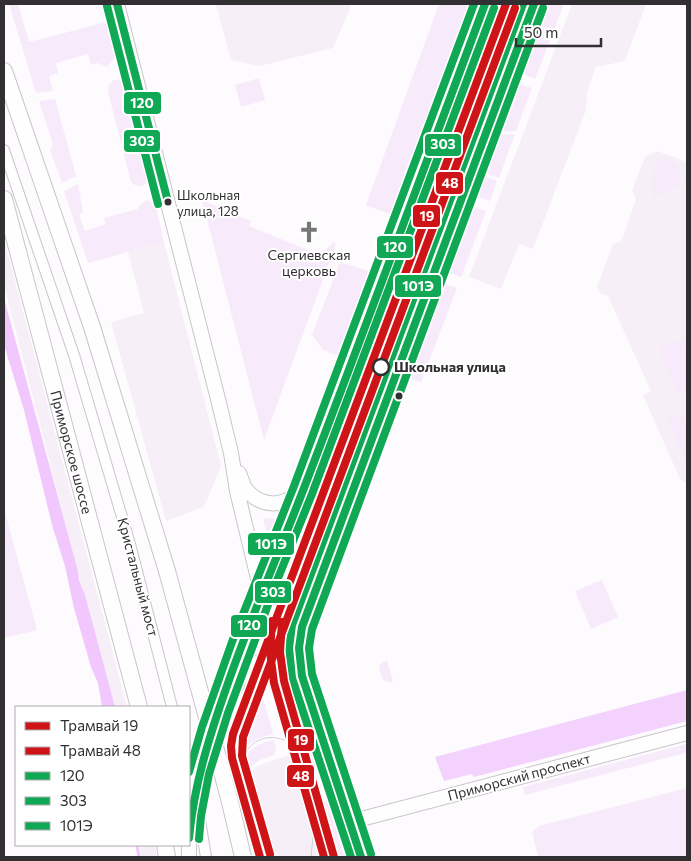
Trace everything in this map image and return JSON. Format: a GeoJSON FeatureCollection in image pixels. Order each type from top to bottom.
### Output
{"type":"FeatureCollection","features":[{"type":"Feature","properties":{"kind":"main road"},"geometry":{"type":"LineString","coordinates":[[117,4],[231,453],[237,491],[261,591]]}},
{"type":"Feature","properties":{"kind":"main road"},"geometry":{"type":"LineString","coordinates":[[190,811],[198,770],[210,732],[261,591],[302,490],[485,4]]}},
{"type":"Feature","properties":{"kind":"main road"},"geometry":{"type":"LineString","coordinates":[[361,857],[306,691],[298,655],[299,636],[534,4]]}},
{"type":"Feature","properties":{"kind":"main road"},"geometry":{"type":"LineString","coordinates":[[4,71],[92,327],[167,571],[229,798],[243,857]]}},
{"type":"Feature","properties":{"kind":"main road","name":"Приморское шоссе"},"geometry":{"type":"LineString","coordinates":[[4,199],[139,706]]}},
{"type":"Feature","properties":{"kind":"main road"},"geometry":{"type":"LineString","coordinates":[[231,453],[245,488],[253,497],[263,502],[274,503],[285,501],[302,490]]}},
{"type":"Feature","properties":{"kind":"main road"},"geometry":{"type":"LineString","coordinates":[[210,732],[245,672],[253,665],[267,662],[280,665],[294,676],[306,691]]}},
{"type":"Feature","properties":{"kind":"main road","name":"Приморский проспект"},"geometry":{"type":"LineString","coordinates":[[350,822],[687,733]]}},
{"type":"Feature","properties":{"kind":"street","name":"Кристальный мост"},"geometry":{"type":"LineString","coordinates":[[4,150],[74,355],[102,447],[130,544],[172,706]]}},
{"type":"Feature","properties":{"kind":"street"},"geometry":{"type":"LineString","coordinates":[[190,776],[198,808],[206,857]]}},
{"type":"Feature","properties":{"kind":"shaded area"},"geometry":{"type":"Polygon","coordinates":[[[9,4],[18,4],[29,42],[107,22],[116,56],[107,67],[98,63],[91,65],[88,54],[56,63],[58,73],[49,76],[53,91],[36,93],[9,4]]]}},
{"type":"Feature","properties":{"kind":"shaded area"},"geometry":{"type":"Polygon","coordinates":[[[216,4],[350,4],[350,9],[333,48],[260,66],[231,60],[216,4]]]}},
{"type":"Feature","properties":{"kind":"shaded area"},"geometry":{"type":"Polygon","coordinates":[[[439,4],[473,4],[395,216],[366,205],[439,4]]]}},
{"type":"Feature","properties":{"kind":"shaded area"},"geometry":{"type":"Polygon","coordinates":[[[545,4],[564,4],[535,79],[519,72],[545,4]]]}},
{"type":"Feature","properties":{"kind":"shaded area"},"geometry":{"type":"Polygon","coordinates":[[[572,4],[646,4],[625,61],[596,67],[587,92],[586,110],[533,249],[519,244],[501,289],[469,277],[572,4]]]}},
{"type":"Feature","properties":{"kind":"shaded area"},"geometry":{"type":"Polygon","coordinates":[[[259,78],[265,100],[241,107],[235,85],[259,78]]]}},
{"type":"Feature","properties":{"kind":"shaded area"},"geometry":{"type":"Polygon","coordinates":[[[114,80],[120,80],[123,83],[147,176],[146,183],[142,186],[137,186],[131,182],[108,92],[109,84],[114,80]]]}},
{"type":"Feature","properties":{"kind":"shaded area"},"geometry":{"type":"Polygon","coordinates":[[[515,83],[532,88],[516,131],[500,132],[503,124],[500,122],[515,83]]]}},
{"type":"Feature","properties":{"kind":"shaded area"},"geometry":{"type":"Polygon","coordinates":[[[55,99],[76,176],[62,183],[50,150],[53,144],[39,101],[55,99]]]}},
{"type":"Feature","properties":{"kind":"shaded area"},"geometry":{"type":"Polygon","coordinates":[[[515,134],[499,178],[485,173],[499,135],[515,134]]]}},
{"type":"Feature","properties":{"kind":"shaded area"},"geometry":{"type":"Polygon","coordinates":[[[657,151],[687,162],[687,484],[680,479],[643,395],[651,391],[608,296],[600,293],[597,287],[613,244],[621,241],[624,234],[636,199],[632,190],[645,157],[657,151]]]}},
{"type":"Feature","properties":{"kind":"shaded area"},"geometry":{"type":"Polygon","coordinates":[[[666,158],[678,165],[681,184],[652,198],[654,166],[657,162],[666,158]]]}},
{"type":"Feature","properties":{"kind":"shaded area"},"geometry":{"type":"Polygon","coordinates":[[[484,176],[497,181],[490,201],[476,196],[484,176]]]}},
{"type":"Feature","properties":{"kind":"shaded area"},"geometry":{"type":"Polygon","coordinates":[[[78,184],[83,212],[79,215],[85,231],[106,224],[104,218],[138,209],[147,200],[156,207],[164,242],[88,263],[64,191],[78,184]]]}},
{"type":"Feature","properties":{"kind":"shaded area"},"geometry":{"type":"Polygon","coordinates":[[[202,200],[251,221],[249,226],[310,251],[321,252],[326,250],[333,242],[336,244],[264,440],[202,200]]]}},
{"type":"Feature","properties":{"kind":"shaded area"},"geometry":{"type":"Polygon","coordinates":[[[470,206],[486,211],[461,277],[446,271],[470,206]]]}},
{"type":"Feature","properties":{"kind":"shaded area"},"geometry":{"type":"Polygon","coordinates":[[[4,239],[127,706],[113,706],[4,285],[4,239]]]}},
{"type":"Feature","properties":{"kind":"shaded area"},"geometry":{"type":"Polygon","coordinates":[[[164,242],[221,466],[204,507],[166,521],[111,322],[144,313],[128,252],[164,242]]]}},
{"type":"Feature","properties":{"kind":"shaded area"},"geometry":{"type":"Polygon","coordinates":[[[340,262],[372,272],[341,357],[323,350],[312,335],[340,262]]]}},
{"type":"Feature","properties":{"kind":"shaded area"},"geometry":{"type":"Polygon","coordinates":[[[442,283],[457,288],[421,382],[406,377],[442,283]]]}},
{"type":"Feature","properties":{"kind":"shaded area"},"geometry":{"type":"Polygon","coordinates":[[[4,298],[115,706],[102,706],[98,683],[91,667],[74,608],[65,566],[52,525],[24,410],[4,345],[4,298]]]}},
{"type":"Feature","properties":{"kind":"shaded area"},"geometry":{"type":"Polygon","coordinates":[[[683,339],[687,348],[687,389],[677,393],[659,349],[683,339]]]}},
{"type":"Feature","properties":{"kind":"shaded area"},"geometry":{"type":"Polygon","coordinates":[[[682,414],[687,424],[687,458],[685,459],[667,420],[682,414]]]}},
{"type":"Feature","properties":{"kind":"shaded area"},"geometry":{"type":"Polygon","coordinates":[[[4,509],[37,630],[4,638],[5,625],[4,509]]]}},
{"type":"Feature","properties":{"kind":"shaded area"},"geometry":{"type":"Polygon","coordinates":[[[263,518],[281,519],[272,540],[268,538],[263,518]]]}},
{"type":"Feature","properties":{"kind":"shaded area"},"geometry":{"type":"Polygon","coordinates":[[[602,580],[618,617],[591,629],[575,591],[602,580]]]}},
{"type":"Feature","properties":{"kind":"shaded area"},"geometry":{"type":"Polygon","coordinates":[[[387,660],[393,681],[391,683],[383,680],[379,669],[381,663],[387,660]]]}},
{"type":"Feature","properties":{"kind":"shaded area"},"geometry":{"type":"Polygon","coordinates":[[[264,668],[278,670],[299,745],[284,736],[264,668]]]}},
{"type":"Feature","properties":{"kind":"shaded area"},"geometry":{"type":"Polygon","coordinates":[[[284,673],[293,687],[319,769],[313,774],[284,673]]]}},
{"type":"Feature","properties":{"kind":"shaded area"},"geometry":{"type":"Polygon","coordinates":[[[257,677],[258,683],[242,729],[239,746],[241,753],[236,763],[235,741],[237,730],[257,677]]]}},
{"type":"Feature","properties":{"kind":"shaded area"},"geometry":{"type":"Polygon","coordinates":[[[687,690],[687,721],[474,777],[472,774],[444,781],[435,757],[687,690]]]}},
{"type":"Feature","properties":{"kind":"shaded area"},"geometry":{"type":"Polygon","coordinates":[[[261,692],[273,734],[251,742],[245,748],[246,730],[261,692]]]}},
{"type":"Feature","properties":{"kind":"shaded area"},"geometry":{"type":"Polygon","coordinates":[[[274,740],[276,747],[274,755],[260,760],[250,767],[247,755],[259,744],[274,740]]]}},
{"type":"Feature","properties":{"kind":"shaded area"},"geometry":{"type":"Polygon","coordinates":[[[285,743],[299,753],[308,775],[301,776],[285,743]]]}},
{"type":"Feature","properties":{"kind":"shaded area"},"geometry":{"type":"Polygon","coordinates":[[[686,744],[687,749],[685,753],[525,795],[523,787],[686,744]]]}},
{"type":"Feature","properties":{"kind":"shaded area"},"geometry":{"type":"Polygon","coordinates":[[[290,755],[301,776],[313,774],[324,801],[341,857],[275,857],[252,771],[265,763],[290,755]]]}},
{"type":"Feature","properties":{"kind":"shaded area"},"geometry":{"type":"Polygon","coordinates":[[[243,761],[247,774],[247,785],[267,857],[263,857],[241,779],[243,761]]]}},
{"type":"Feature","properties":{"kind":"shaded area"},"geometry":{"type":"Polygon","coordinates":[[[687,788],[687,857],[538,857],[532,832],[539,826],[687,788]]]}},
{"type":"Feature","properties":{"kind":"shaded area"},"geometry":{"type":"Polygon","coordinates":[[[327,800],[344,857],[341,857],[324,801],[327,800]]]}},
{"type":"Feature","properties":{"kind":"shaded area"},"geometry":{"type":"Polygon","coordinates":[[[140,846],[155,846],[157,857],[141,857],[140,846]]]}},
{"type":"Feature","properties":{"kind":"waterway"},"geometry":{"type":"LineString","coordinates":[[137,846],[139,857]]}},
{"type":"Feature","properties":{"kind":"tram line","name":"19"},"geometry":{"type":"LineString","coordinates":[[260,857],[232,758],[233,734],[506,4]]}},
{"type":"Feature","properties":{"kind":"tram line","name":"48"},"geometry":{"type":"LineString","coordinates":[[270,854],[242,756],[243,737],[515,8]]}},
{"type":"Feature","properties":{"kind":"tram line","name":"48"},"geometry":{"type":"LineString","coordinates":[[272,621],[270,652],[274,683],[324,857]]}},
{"type":"Feature","properties":{"kind":"tram line","name":"19"},"geometry":{"type":"LineString","coordinates":[[282,622],[280,652],[284,681],[334,857]]}},
{"type":"Feature","properties":{"kind":"tram line"},"geometry":{"type":"LineString","coordinates":[[238,779],[240,764],[245,753],[253,744],[262,739],[272,737],[283,740],[294,746],[305,756]]}},
{"type":"Feature","properties":{"kind":"tram line"},"geometry":{"type":"LineString","coordinates":[[311,857],[317,797]]}},
{"type":"Feature","properties":{"kind":"transit line","name":"120"},"geometry":{"type":"LineString","coordinates":[[117,4],[168,202]]}},
{"type":"Feature","properties":{"kind":"transit line","name":"101Э"},"geometry":{"type":"LineString","coordinates":[[190,769],[202,727],[232,642],[294,486],[474,4]]}},
{"type":"Feature","properties":{"kind":"transit line","name":"120"},"geometry":{"type":"LineString","coordinates":[[190,828],[204,759],[228,683],[373,307],[485,4]]}},
{"type":"Feature","properties":{"kind":"transit line","name":"101Э"},"geometry":{"type":"LineString","coordinates":[[351,857],[292,678],[289,648],[292,625],[523,4]]}},
{"type":"Feature","properties":{"kind":"transit line","name":"120"},"geometry":{"type":"LineString","coordinates":[[361,857],[302,676],[299,648],[302,627],[534,4]]}},
{"type":"Feature","properties":{"kind":"transit line","name":"303"},"geometry":{"type":"LineString","coordinates":[[107,6],[158,204]]}},
{"type":"Feature","properties":{"kind":"transit line","name":"303"},"geometry":{"type":"LineString","coordinates":[[199,839],[201,816],[209,774],[228,713],[494,8]]}},
{"type":"Feature","properties":{"kind":"transit line","name":"303"},"geometry":{"type":"LineString","coordinates":[[371,854],[312,674],[309,648],[312,629],[543,8]]}},
{"type":"Feature","properties":{"kind":"place","name":"Школьная улица, 128"},"geometry":{"type":"Point","coordinates":[168,202]}},
{"type":"Feature","properties":{"kind":"place","name":"Сергиевская церковь"},"geometry":{"type":"Point","coordinates":[309,232]}},
{"type":"Feature","properties":{"kind":"place","name":"Школьная улица"},"geometry":{"type":"Point","coordinates":[381,367]}}]}
